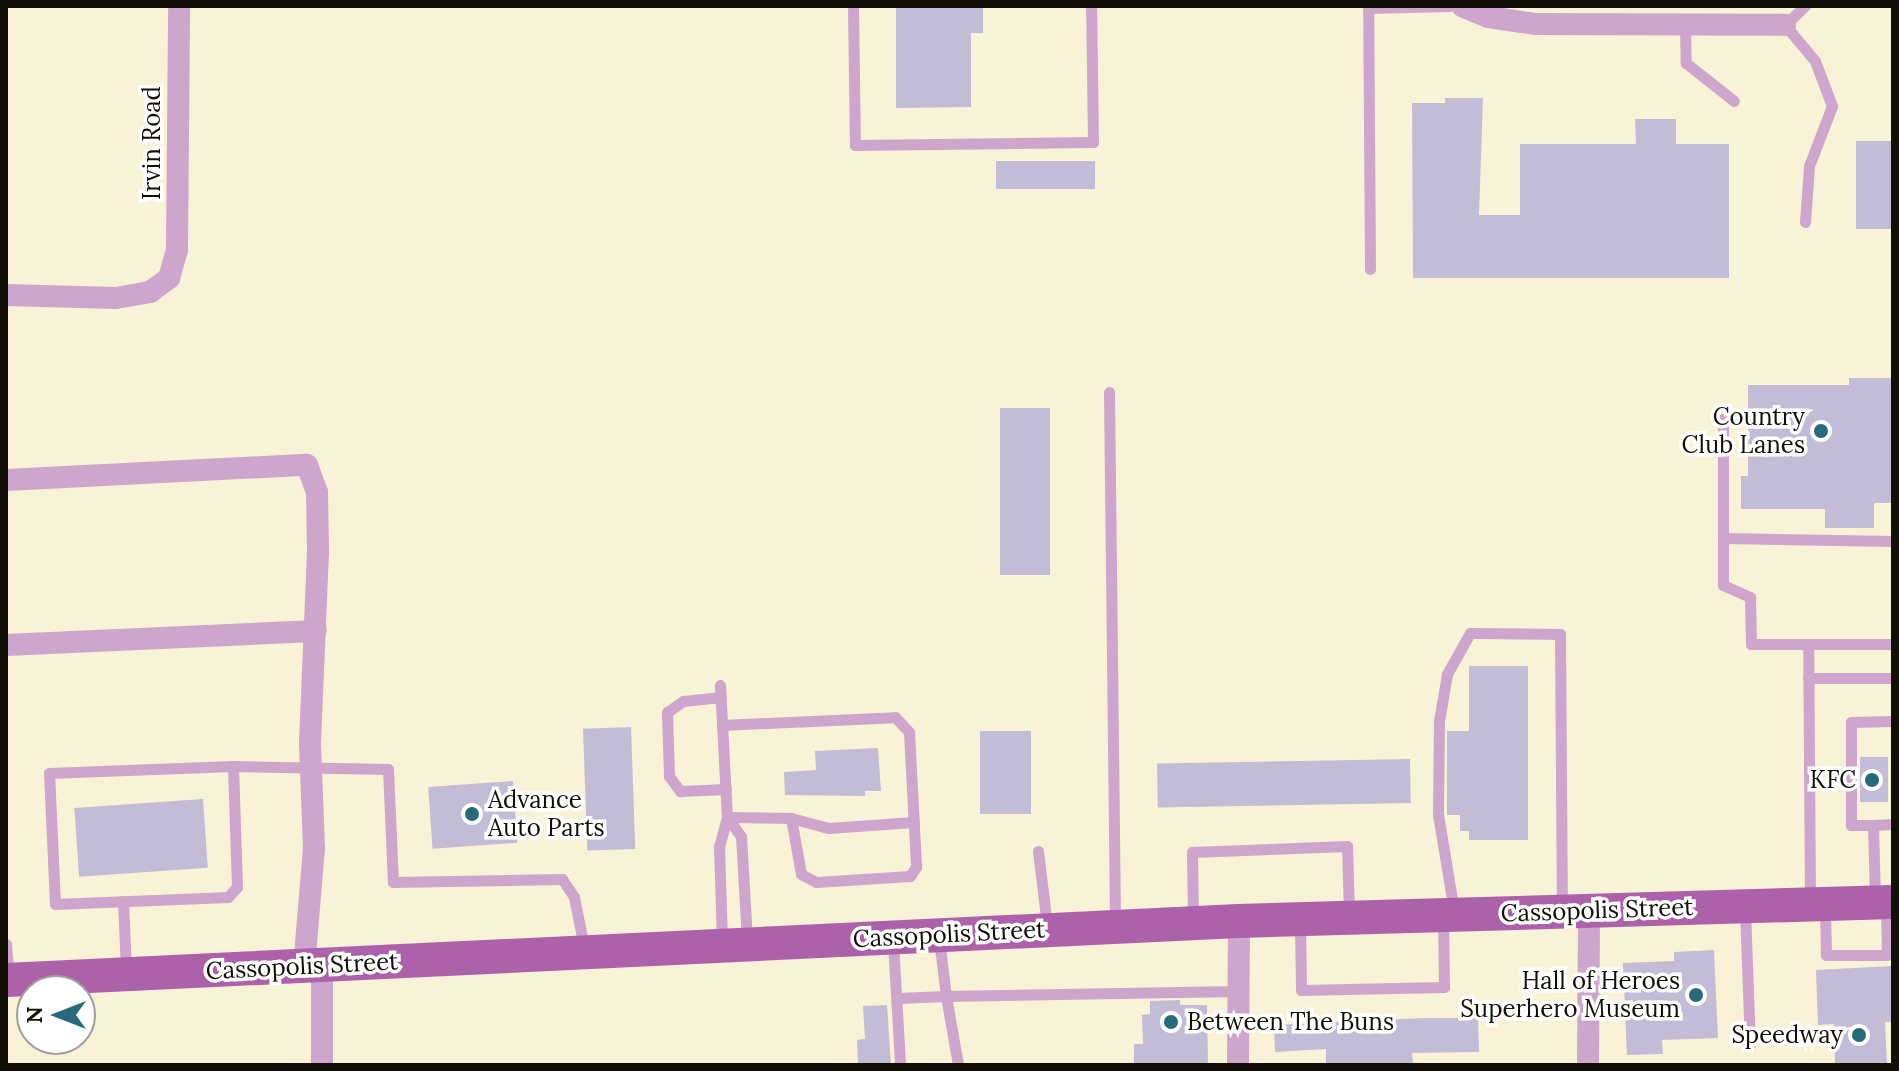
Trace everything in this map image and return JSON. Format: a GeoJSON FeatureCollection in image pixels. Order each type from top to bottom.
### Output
{"type":"FeatureCollection","features":[{"type":"Feature","properties":{"kind":"main road","name":"Cassopolis Street"},"geometry":{"type":"LineString","coordinates":[[8,980],[1239,921],[1885,902]]}},
{"type":"Feature","properties":{"kind":"street","name":"Irvin Road"},"geometry":{"type":"LineString","coordinates":[[6,295],[116,298],[150,292],[169,278],[177,250],[179,6]]}},
{"type":"Feature","properties":{"kind":"street"},"geometry":{"type":"LineString","coordinates":[[1462,6],[1488,17],[1536,24],[1785,25]]}},
{"type":"Feature","properties":{"kind":"street"},"geometry":{"type":"LineString","coordinates":[[6,480],[307,465],[317,492],[313,965],[322,1065]]}},
{"type":"Feature","properties":{"kind":"street"},"geometry":{"type":"LineString","coordinates":[[6,645],[316,631]]}},
{"type":"Feature","properties":{"kind":"street"},"geometry":{"type":"LineString","coordinates":[[1576,910],[1588,1065]]}},
{"type":"Feature","properties":{"kind":"street"},"geometry":{"type":"LineString","coordinates":[[1238,1065],[1239,921]]}},
{"type":"Feature","properties":{"kind":"lane"},"geometry":{"type":"LineString","coordinates":[[853,6],[855,145],[1093,142],[1091,6]]}},
{"type":"Feature","properties":{"kind":"lane"},"geometry":{"type":"LineString","coordinates":[[1370,269],[1368,8],[1450,6]]}},
{"type":"Feature","properties":{"kind":"lane"},"geometry":{"type":"LineString","coordinates":[[1805,6],[1785,25],[1815,61],[1832,106],[1809,166],[1805,222]]}},
{"type":"Feature","properties":{"kind":"lane"},"geometry":{"type":"LineString","coordinates":[[1685,24],[1686,63],[1734,101]]}},
{"type":"Feature","properties":{"kind":"lane"},"geometry":{"type":"LineString","coordinates":[[1109,392],[1115,927]]}},
{"type":"Feature","properties":{"kind":"lane"},"geometry":{"type":"LineString","coordinates":[[1723,419],[1723,585],[1750,597],[1751,644],[1893,644]]}},
{"type":"Feature","properties":{"kind":"lane"},"geometry":{"type":"LineString","coordinates":[[1723,538],[1893,541]]}},
{"type":"Feature","properties":{"kind":"lane"},"geometry":{"type":"LineString","coordinates":[[1300,919],[1301,990],[1444,987],[1448,914],[1438,814],[1439,721],[1447,674],[1470,633],[1560,634],[1576,910]]}},
{"type":"Feature","properties":{"kind":"lane"},"geometry":{"type":"LineString","coordinates":[[1808,644],[1817,904],[1826,955],[1890,956],[1873,825]]}},
{"type":"Feature","properties":{"kind":"lane"},"geometry":{"type":"LineString","coordinates":[[1808,678],[1893,678]]}},
{"type":"Feature","properties":{"kind":"lane"},"geometry":{"type":"LineString","coordinates":[[726,789],[680,791],[669,776],[667,712],[683,701],[720,691],[726,789],[727,817],[719,846],[734,945]]}},
{"type":"Feature","properties":{"kind":"lane"},"geometry":{"type":"LineString","coordinates":[[722,725],[895,717],[909,732],[916,867],[910,876],[816,882],[801,874],[791,818]]}},
{"type":"Feature","properties":{"kind":"lane"},"geometry":{"type":"LineString","coordinates":[[1893,721],[1851,722],[1851,825],[1893,824]]}},
{"type":"Feature","properties":{"kind":"lane"},"geometry":{"type":"LineString","coordinates":[[233,766],[237,887],[228,897],[55,904],[49,773],[233,766],[388,769],[393,882],[562,879],[574,897],[585,952]]}},
{"type":"Feature","properties":{"kind":"lane"},"geometry":{"type":"LineString","coordinates":[[727,817],[791,818],[829,828],[914,822]]}},
{"type":"Feature","properties":{"kind":"lane"},"geometry":{"type":"LineString","coordinates":[[727,817],[741,836],[734,945]]}},
{"type":"Feature","properties":{"kind":"lane"},"geometry":{"type":"LineString","coordinates":[[1193,923],[1192,852],[1347,846],[1349,917]]}},
{"type":"Feature","properties":{"kind":"lane"},"geometry":{"type":"LineString","coordinates":[[1038,851],[1048,930]]}},
{"type":"Feature","properties":{"kind":"lane"},"geometry":{"type":"LineString","coordinates":[[123,901],[126,974]]}},
{"type":"Feature","properties":{"kind":"lane"},"geometry":{"type":"LineString","coordinates":[[1745,906],[1750,1044]]}},
{"type":"Feature","properties":{"kind":"lane"},"geometry":{"type":"LineString","coordinates":[[939,935],[958,1065]]}},
{"type":"Feature","properties":{"kind":"lane"},"geometry":{"type":"LineString","coordinates":[[892,937],[900,1065]]}},
{"type":"Feature","properties":{"kind":"lane"},"geometry":{"type":"LineString","coordinates":[[6,944],[8,980]]}},
{"type":"Feature","properties":{"kind":"lane"},"geometry":{"type":"LineString","coordinates":[[897,998],[1238,991]]}},
{"type":"Feature","properties":{"kind":"building"},"geometry":{"type":"Polygon","coordinates":[[[983,6],[983,33],[971,33],[971,107],[896,108],[896,7],[983,6]]]}},
{"type":"Feature","properties":{"kind":"building"},"geometry":{"type":"Polygon","coordinates":[[[1445,98],[1483,98],[1479,215],[1520,215],[1520,144],[1636,144],[1635,119],[1676,119],[1676,144],[1729,144],[1729,278],[1413,278],[1412,103],[1445,103],[1445,98]]]}},
{"type":"Feature","properties":{"kind":"building"},"geometry":{"type":"Polygon","coordinates":[[[1856,141],[1893,141],[1893,229],[1856,229],[1856,141]]]}},
{"type":"Feature","properties":{"kind":"building"},"geometry":{"type":"Polygon","coordinates":[[[996,161],[1095,161],[1095,189],[996,189],[996,161]]]}},
{"type":"Feature","properties":{"kind":"building","name":"Country Club Lanes"},"geometry":{"type":"Polygon","coordinates":[[[1849,378],[1893,378],[1893,503],[1874,503],[1874,528],[1825,528],[1825,509],[1741,509],[1741,476],[1748,476],[1748,385],[1849,385],[1849,378]]]}},
{"type":"Feature","properties":{"kind":"building"},"geometry":{"type":"Polygon","coordinates":[[[1000,408],[1050,408],[1050,575],[1000,575],[1000,408]]]}},
{"type":"Feature","properties":{"kind":"building"},"geometry":{"type":"Polygon","coordinates":[[[1469,666],[1528,666],[1528,840],[1469,840],[1469,831],[1460,831],[1460,815],[1447,815],[1447,731],[1469,731],[1469,666]]]}},
{"type":"Feature","properties":{"kind":"building"},"geometry":{"type":"Polygon","coordinates":[[[631,727],[635,849],[587,851],[583,729],[631,727]]]}},
{"type":"Feature","properties":{"kind":"building"},"geometry":{"type":"Polygon","coordinates":[[[980,731],[1031,731],[1031,814],[980,814],[980,731]]]}},
{"type":"Feature","properties":{"kind":"building"},"geometry":{"type":"Polygon","coordinates":[[[878,748],[881,791],[865,791],[865,796],[785,795],[784,772],[816,770],[815,751],[878,748]]]}},
{"type":"Feature","properties":{"kind":"building"},"geometry":{"type":"Polygon","coordinates":[[[1860,757],[1888,757],[1888,802],[1860,802],[1860,757]]]}},
{"type":"Feature","properties":{"kind":"building"},"geometry":{"type":"Polygon","coordinates":[[[1410,759],[1411,803],[1158,807],[1157,763],[1410,759]]]}},
{"type":"Feature","properties":{"kind":"building","name":"Advance Auto Parts"},"geometry":{"type":"Polygon","coordinates":[[[513,781],[517,843],[433,849],[428,787],[513,781]]]}},
{"type":"Feature","properties":{"kind":"building"},"geometry":{"type":"Polygon","coordinates":[[[203,799],[208,868],[79,877],[74,808],[203,799]]]}},
{"type":"Feature","properties":{"kind":"building"},"geometry":{"type":"Polygon","coordinates":[[[1714,950],[1718,1038],[1662,1040],[1663,1054],[1627,1055],[1623,963],[1674,961],[1674,952],[1714,950]]]}},
{"type":"Feature","properties":{"kind":"building"},"geometry":{"type":"Polygon","coordinates":[[[1893,966],[1893,1022],[1885,1022],[1887,1065],[1835,1065],[1834,1024],[1818,1025],[1816,970],[1893,966]]]}},
{"type":"Feature","properties":{"kind":"building"},"geometry":{"type":"Polygon","coordinates":[[[1180,1000],[1180,1005],[1207,1005],[1208,1065],[1134,1065],[1134,1044],[1143,1044],[1142,1015],[1150,1014],[1150,1001],[1180,1000]]]}},
{"type":"Feature","properties":{"kind":"building"},"geometry":{"type":"Polygon","coordinates":[[[887,1005],[891,1065],[858,1065],[857,1040],[865,1039],[863,1006],[887,1005]]]}},
{"type":"Feature","properties":{"kind":"building"},"geometry":{"type":"Polygon","coordinates":[[[1478,1018],[1479,1052],[1412,1053],[1413,1065],[1326,1065],[1326,1049],[1275,1052],[1274,1025],[1478,1018]]]}},
{"type":"Feature","properties":{"kind":"place","name":"Country Club Lanes"},"geometry":{"type":"Point","coordinates":[1821,431]}},
{"type":"Feature","properties":{"kind":"place","name":"KFC"},"geometry":{"type":"Point","coordinates":[1872,780]}},
{"type":"Feature","properties":{"kind":"place","name":"Advance Auto Parts"},"geometry":{"type":"Point","coordinates":[472,814]}},
{"type":"Feature","properties":{"kind":"place","name":"Hall of Heroes Superhero Museum"},"geometry":{"type":"Point","coordinates":[1696,995]}},
{"type":"Feature","properties":{"kind":"place","name":"Between The Buns"},"geometry":{"type":"Point","coordinates":[1171,1022]}},
{"type":"Feature","properties":{"kind":"place","name":"Speedway"},"geometry":{"type":"Point","coordinates":[1859,1035]}}]}
